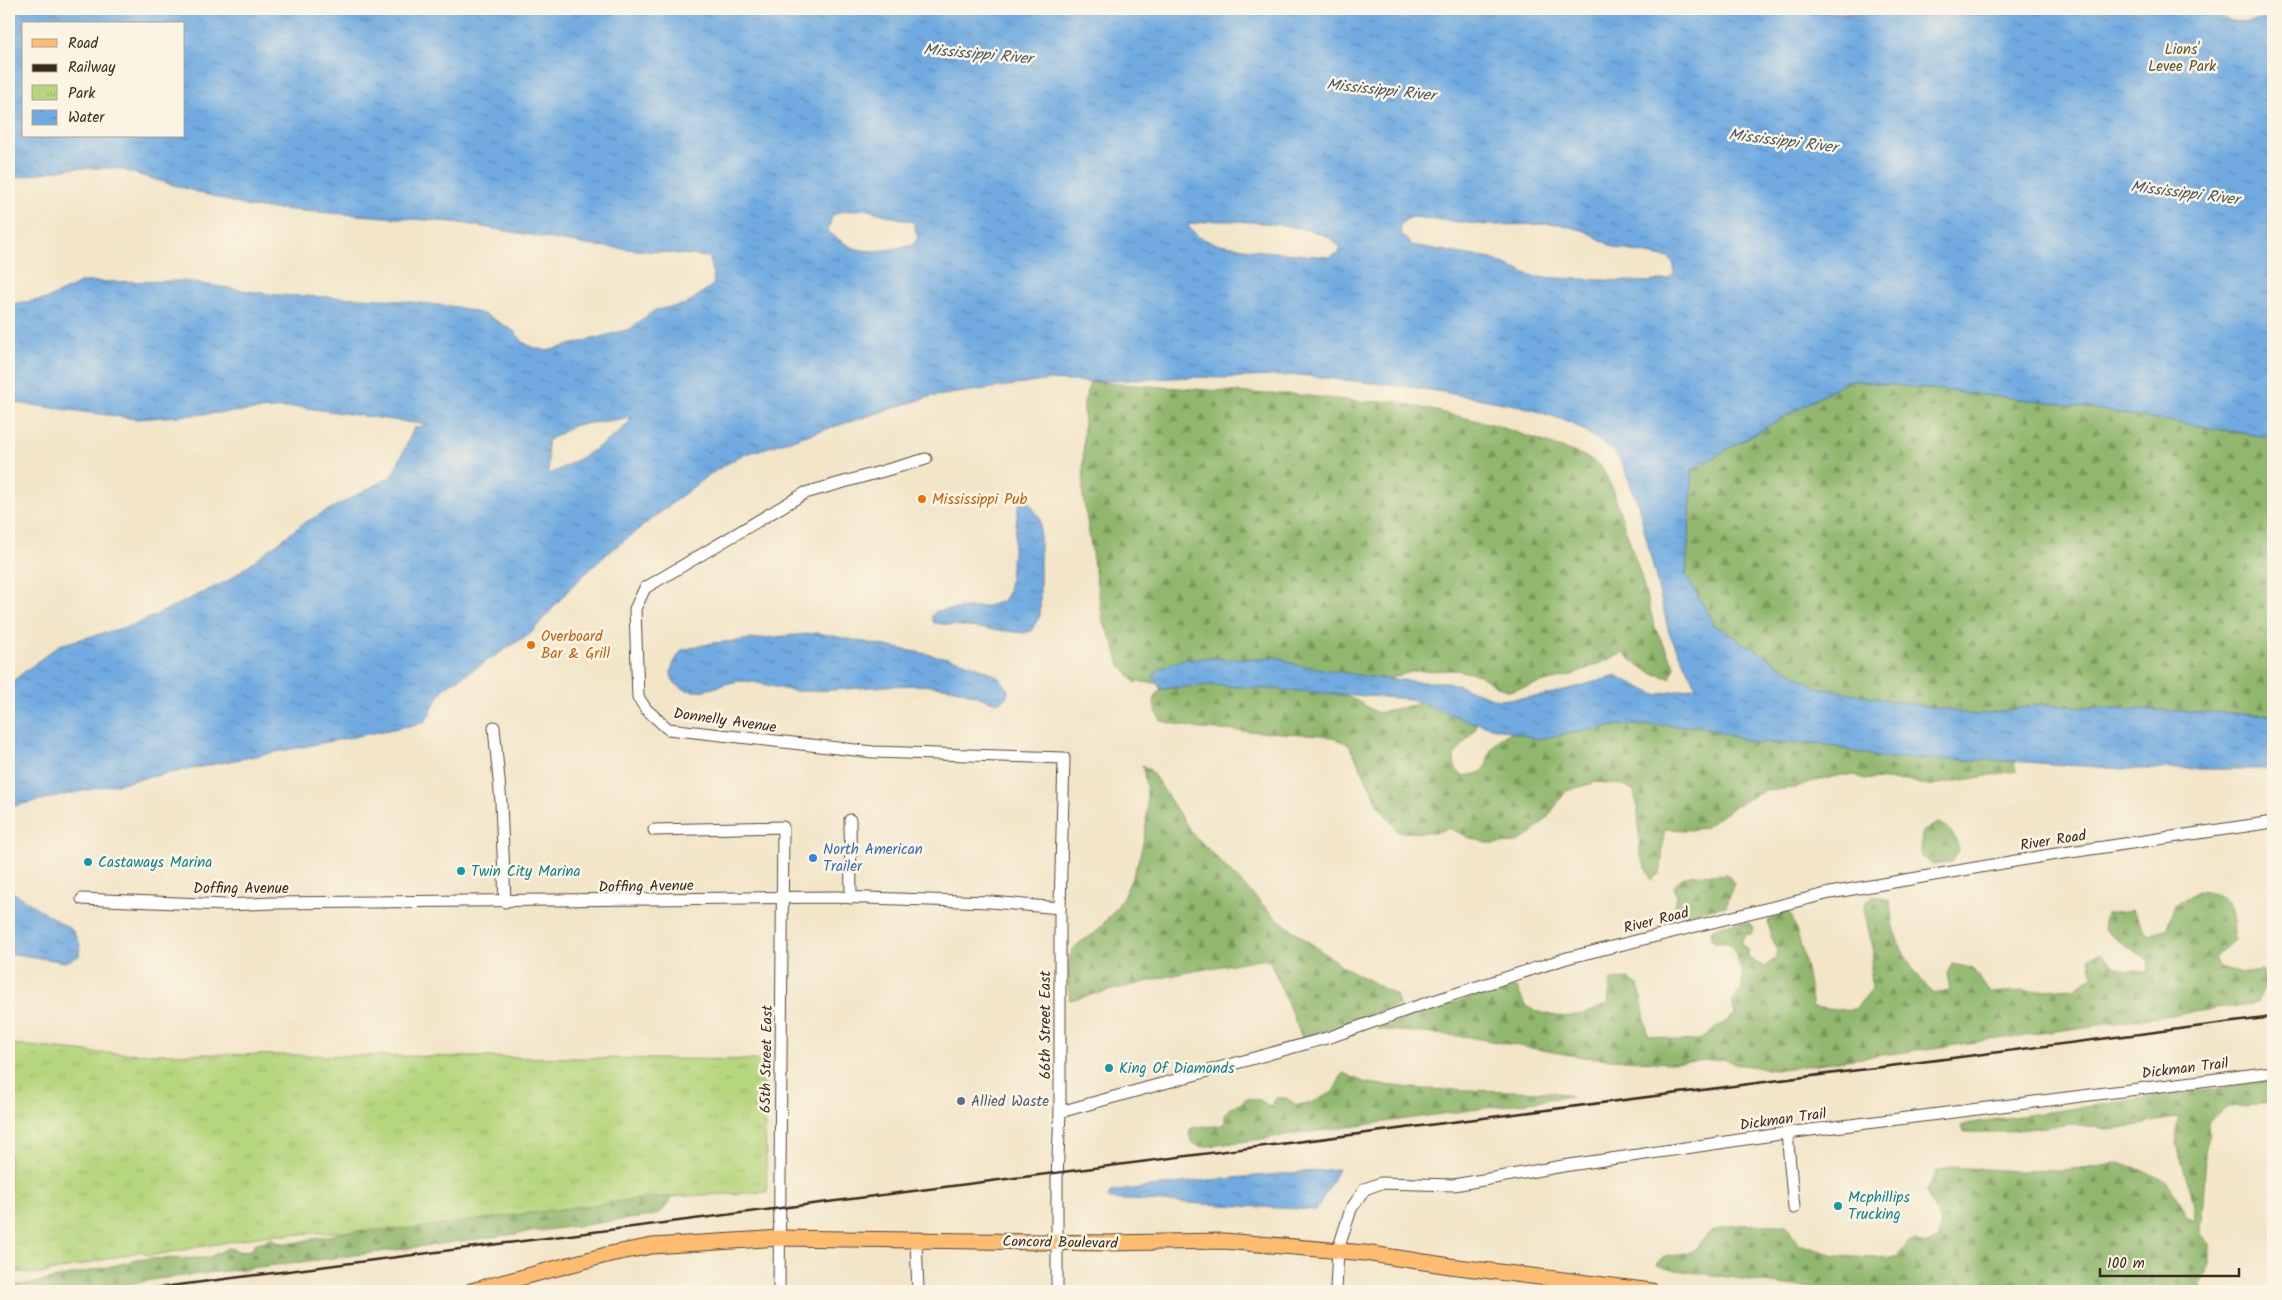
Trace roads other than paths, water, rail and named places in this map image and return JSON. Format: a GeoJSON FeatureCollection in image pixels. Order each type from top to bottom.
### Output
{"type":"FeatureCollection","features":[{"type":"Feature","properties":{"kind":"main road","name":"Concord Boulevard"},"geometry":{"type":"LineString","coordinates":[[471,1291],[497,1287],[610,1254],[652,1246],[780,1238],[1057,1242],[1224,1241],[1338,1250],[1652,1291]]}},
{"type":"Feature","properties":{"kind":"street","name":"Donnelly Avenue"},"geometry":{"type":"LineString","coordinates":[[926,459],[805,494],[645,588],[635,610],[638,697],[646,709],[668,729],[873,752],[1064,758]]}},
{"type":"Feature","properties":{"kind":"street"},"geometry":{"type":"LineString","coordinates":[[494,727],[501,802],[505,902]]}},
{"type":"Feature","properties":{"kind":"street","name":"66th Street East"},"geometry":{"type":"LineString","coordinates":[[1057,1291],[1057,1172],[1060,1112],[1060,908],[1064,758]]}},
{"type":"Feature","properties":{"kind":"street"},"geometry":{"type":"LineString","coordinates":[[850,820],[851,898]]}},
{"type":"Feature","properties":{"kind":"street","name":"River Road"},"geometry":{"type":"LineString","coordinates":[[1060,1112],[1331,1037],[1415,1007],[1567,958],[1822,895],[2050,855],[2273,822]]}},
{"type":"Feature","properties":{"kind":"street","name":"65th Street East"},"geometry":{"type":"LineString","coordinates":[[654,830],[782,827],[779,1291]]}},
{"type":"Feature","properties":{"kind":"street","name":"Doffing Avenue"},"geometry":{"type":"LineString","coordinates":[[82,899],[225,905],[851,898],[991,902],[1060,908]]}},
{"type":"Feature","properties":{"kind":"street","name":"Dickman Trail"},"geometry":{"type":"LineString","coordinates":[[1336,1291],[1338,1250],[1350,1209],[1358,1197],[1372,1186],[1382,1183],[1454,1185],[1563,1166],[1787,1133],[2273,1072]]}},
{"type":"Feature","properties":{"kind":"street"},"geometry":{"type":"LineString","coordinates":[[1787,1133],[1794,1208]]}},
{"type":"Feature","properties":{"kind":"street"},"geometry":{"type":"LineString","coordinates":[[916,1240],[918,1291]]}},
{"type":"Feature","properties":{"kind":"water","name":"Mississippi River"},"geometry":{"type":"Polygon","coordinates":[[[9,9],[1793,9],[1843,14],[1960,16],[2031,9],[2214,9],[2225,19],[2233,21],[2241,22],[2273,18],[2273,438],[2056,403],[1849,380],[1693,469],[1686,575],[1715,625],[1816,687],[1975,715],[2042,705],[2273,715],[2273,769],[2124,769],[2010,761],[1882,758],[1818,743],[1755,743],[1700,726],[1620,725],[1538,739],[1465,720],[1411,699],[1210,685],[1161,689],[1153,676],[1159,669],[1181,660],[1278,657],[1297,665],[1370,677],[1420,682],[1448,682],[1498,700],[1542,696],[1617,676],[1656,695],[1696,687],[1669,633],[1638,504],[1622,462],[1608,446],[1570,422],[1521,406],[1419,388],[1299,375],[1219,378],[1192,377],[1090,382],[1050,380],[929,397],[740,456],[707,476],[608,553],[571,587],[531,633],[447,686],[440,694],[423,723],[164,774],[9,807],[9,684],[59,645],[137,624],[229,580],[304,523],[392,476],[414,428],[429,425],[299,407],[137,419],[9,402],[9,304],[47,299],[82,282],[182,281],[275,295],[384,299],[458,307],[486,315],[514,331],[523,342],[531,347],[547,351],[630,329],[655,310],[687,304],[714,284],[710,257],[587,245],[454,222],[249,207],[116,168],[70,168],[9,179],[9,9]],[[864,209],[840,212],[832,216],[828,231],[849,246],[868,251],[913,245],[918,238],[913,222],[864,209]],[[1413,217],[1405,220],[1400,226],[1401,234],[1412,245],[1491,259],[1535,277],[1649,282],[1668,279],[1674,274],[1674,265],[1669,258],[1615,248],[1585,231],[1559,224],[1486,225],[1413,217]],[[1210,221],[1187,225],[1199,237],[1213,243],[1263,251],[1330,257],[1340,250],[1334,241],[1308,230],[1256,222],[1210,221]],[[632,418],[575,425],[547,441],[549,474],[606,442],[617,434],[632,418]]]}},
{"type":"Feature","properties":{"kind":"water"},"geometry":{"type":"Polygon","coordinates":[[[1023,494],[1040,518],[1040,616],[1031,631],[1024,633],[934,623],[931,617],[936,611],[988,606],[1003,601],[1008,593],[1018,509],[1023,494]]]}},
{"type":"Feature","properties":{"kind":"water"},"geometry":{"type":"Polygon","coordinates":[[[818,633],[958,660],[986,670],[999,678],[1008,690],[1007,696],[1001,702],[994,702],[950,688],[912,685],[797,691],[745,681],[737,681],[705,690],[689,691],[676,684],[671,675],[673,665],[682,650],[713,643],[818,633]]]}},
{"type":"Feature","properties":{"kind":"water"},"geometry":{"type":"Polygon","coordinates":[[[9,890],[72,930],[80,944],[79,956],[65,962],[9,953],[9,890]]]}},
{"type":"Feature","properties":{"kind":"water"},"geometry":{"type":"Polygon","coordinates":[[[1338,1169],[1317,1210],[1108,1199],[1110,1192],[1198,1181],[1338,1169]]]}},
{"type":"Feature","properties":{"kind":"railway"},"geometry":{"type":"LineString","coordinates":[[132,1291],[2273,1017]]}},
{"type":"Feature","properties":{"kind":"place","name":"Mississippi Pub"},"geometry":{"type":"Point","coordinates":[922,499]}},
{"type":"Feature","properties":{"kind":"place","name":"Overboard Bar & Grill"},"geometry":{"type":"Point","coordinates":[531,645]}},
{"type":"Feature","properties":{"kind":"place","name":"North American Trailer"},"geometry":{"type":"Point","coordinates":[813,858]}},
{"type":"Feature","properties":{"kind":"place","name":"Castaways Marina"},"geometry":{"type":"Point","coordinates":[88,862]}},
{"type":"Feature","properties":{"kind":"place","name":"Twin City Marina"},"geometry":{"type":"Point","coordinates":[461,871]}},
{"type":"Feature","properties":{"kind":"place","name":"King Of Diamonds"},"geometry":{"type":"Point","coordinates":[1109,1068]}},
{"type":"Feature","properties":{"kind":"place","name":"Allied Waste"},"geometry":{"type":"Point","coordinates":[961,1101]}},
{"type":"Feature","properties":{"kind":"place","name":"Mcphillips Trucking"},"geometry":{"type":"Point","coordinates":[1838,1206]}},
{"type":"Feature","properties":{"kind":"park label","name":"Lions' Levee Park"},"geometry":{"type":"Point","coordinates":[2182,58]}}]}
